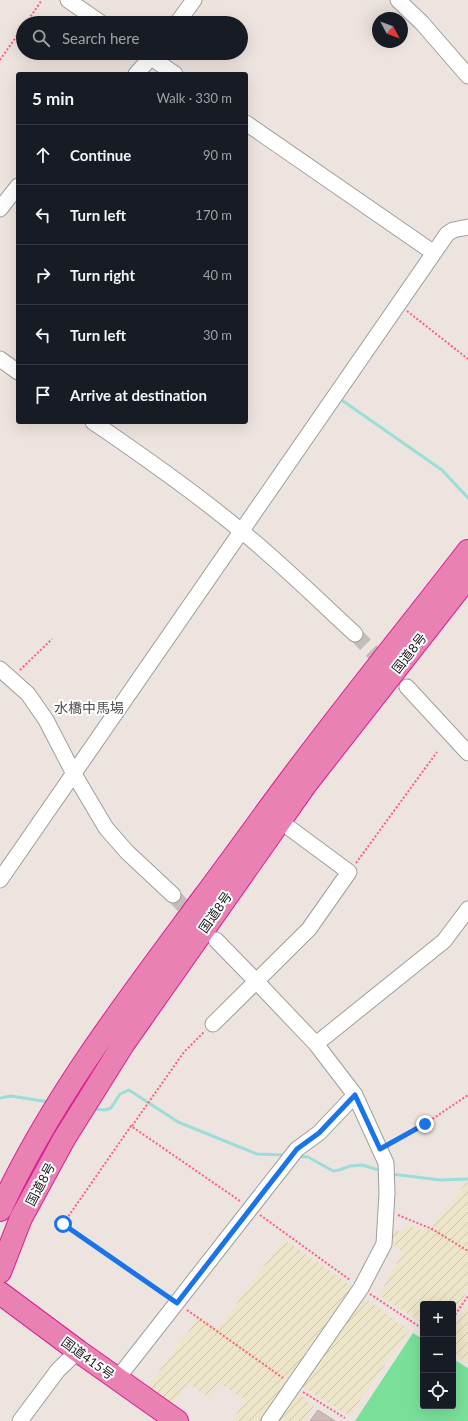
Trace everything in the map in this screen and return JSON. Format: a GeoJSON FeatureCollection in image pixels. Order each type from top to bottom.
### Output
{"type":"FeatureCollection","features":[{"type":"Feature","properties":{"kind":"highway","name":"国道8号"},"geometry":{"type":"LineString","coordinates":[[0,1210],[45,1124],[74,1076],[106,1030],[293,776],[468,551]]}},
{"type":"Feature","properties":{"kind":"highway","name":"国道8号"},"geometry":{"type":"LineString","coordinates":[[0,1272],[22,1218],[32,1198],[64,1139],[116,1055],[204,927],[306,784],[468,577]]}},
{"type":"Feature","properties":{"kind":"highway","name":"国道415号"},"geometry":{"type":"LineString","coordinates":[[0,1293],[78,1351],[177,1421]]}},
{"type":"Feature","properties":{"kind":"street"},"geometry":{"type":"LineString","coordinates":[[68,0],[91,16]]}},
{"type":"Feature","properties":{"kind":"street"},"geometry":{"type":"LineString","coordinates":[[182,16],[194,0]]}},
{"type":"Feature","properties":{"kind":"street"},"geometry":{"type":"LineString","coordinates":[[398,0],[422,23],[468,76]]}},
{"type":"Feature","properties":{"kind":"street"},"geometry":{"type":"LineString","coordinates":[[410,0],[425,14],[468,62]]}},
{"type":"Feature","properties":{"kind":"street"},"geometry":{"type":"LineString","coordinates":[[137,72],[146,60]]}},
{"type":"Feature","properties":{"kind":"street"},"geometry":{"type":"LineString","coordinates":[[157,60],[172,72]]}},
{"type":"Feature","properties":{"kind":"street"},"geometry":{"type":"LineString","coordinates":[[248,124],[434,253]]}},
{"type":"Feature","properties":{"kind":"street"},"geometry":{"type":"LineString","coordinates":[[0,209],[16,189]]}},
{"type":"Feature","properties":{"kind":"street"},"geometry":{"type":"LineString","coordinates":[[0,880],[447,234],[454,230],[468,227]]}},
{"type":"Feature","properties":{"kind":"street"},"geometry":{"type":"LineString","coordinates":[[0,359],[16,371]]}},
{"type":"Feature","properties":{"kind":"street"},"geometry":{"type":"LineString","coordinates":[[96,424],[158,466],[241,530],[294,576],[355,634]]}},
{"type":"Feature","properties":{"kind":"street"},"geometry":{"type":"LineString","coordinates":[[3,678],[28,694],[46,720],[74,774],[106,828],[127,852],[173,895]]}},
{"type":"Feature","properties":{"kind":"street"},"geometry":{"type":"LineString","coordinates":[[407,687],[468,753]]}},
{"type":"Feature","properties":{"kind":"street"},"geometry":{"type":"LineString","coordinates":[[213,1024],[310,929],[349,872],[280,821]]}},
{"type":"Feature","properties":{"kind":"street"},"geometry":{"type":"LineString","coordinates":[[316,1044],[444,941],[468,909]]}},
{"type":"Feature","properties":{"kind":"street"},"geometry":{"type":"LineString","coordinates":[[216,940],[316,1044],[355,1095],[386,1163],[384,1244],[361,1288],[269,1421]]}},
{"type":"Feature","properties":{"kind":"street"},"geometry":{"type":"LineString","coordinates":[[117,1379],[297,1149],[319,1133],[355,1095]]}},
{"type":"Feature","properties":{"kind":"street"},"geometry":{"type":"LineString","coordinates":[[20,1421],[58,1370],[78,1351]]}},
{"type":"Feature","properties":{"kind":"path"},"geometry":{"type":"LineString","coordinates":[[31,16],[42,0]]}},
{"type":"Feature","properties":{"kind":"path"},"geometry":{"type":"LineString","coordinates":[[0,60],[16,37]]}},
{"type":"Feature","properties":{"kind":"path"},"geometry":{"type":"LineString","coordinates":[[398,304],[468,359]]}},
{"type":"Feature","properties":{"kind":"path"},"geometry":{"type":"LineString","coordinates":[[3,678],[52,639]]}},
{"type":"Feature","properties":{"kind":"path"},"geometry":{"type":"LineString","coordinates":[[349,872],[437,752]]}},
{"type":"Feature","properties":{"kind":"path"},"geometry":{"type":"LineString","coordinates":[[213,1024],[184,1052],[63,1224],[293,1385],[345,1418]]}},
{"type":"Feature","properties":{"kind":"path"},"geometry":{"type":"LineString","coordinates":[[380,1149],[425,1124],[468,1095]]}},
{"type":"Feature","properties":{"kind":"path"},"geometry":{"type":"LineString","coordinates":[[131,1126],[361,1288],[420,1327]]}},
{"type":"Feature","properties":{"kind":"path"},"geometry":{"type":"LineString","coordinates":[[386,1210],[432,1229],[468,1251]]}},
{"type":"Feature","properties":{"kind":"path"},"geometry":{"type":"LineString","coordinates":[[456,1314],[468,1296]]}},
{"type":"Feature","properties":{"kind":"shaded area"},"geometry":{"type":"Polygon","coordinates":[[[466,1183],[468,1183],[468,1291],[456,1308],[456,1301],[420,1301],[420,1322],[379,1295],[403,1252],[389,1241],[390,1227],[401,1232],[407,1225],[425,1231],[434,1224],[466,1183]]]}},
{"type":"Feature","properties":{"kind":"shaded area"},"geometry":{"type":"Polygon","coordinates":[[[284,1239],[353,1287],[260,1421],[231,1421],[246,1401],[220,1383],[209,1397],[188,1383],[172,1405],[146,1389],[200,1316],[218,1329],[284,1239]]]}},
{"type":"Feature","properties":{"kind":"shaded area"},"geometry":{"type":"Polygon","coordinates":[[[360,1295],[409,1330],[349,1416],[298,1384],[360,1295]]]}},
{"type":"Feature","properties":{"kind":"shaded area"},"geometry":{"type":"Polygon","coordinates":[[[468,1304],[468,1363],[456,1355],[456,1322],[468,1304]]]}},
{"type":"Feature","properties":{"kind":"shaded area"},"geometry":{"type":"Polygon","coordinates":[[[294,1390],[314,1406],[304,1421],[273,1421],[294,1390]]]}},
{"type":"Feature","properties":{"kind":"green space"},"geometry":{"type":"Polygon","coordinates":[[[413,1333],[420,1337],[420,1409],[456,1409],[456,1361],[468,1368],[468,1421],[355,1421],[413,1333]]]}},
{"type":"Feature","properties":{"kind":"building"},"geometry":{"type":"Polygon","coordinates":[[[318,1410],[335,1421],[310,1421],[318,1410]]]}},
{"type":"Feature","properties":{"kind":"waterway"},"geometry":{"type":"LineString","coordinates":[[343,401],[442,470],[468,498]]}},
{"type":"Feature","properties":{"kind":"waterway"},"geometry":{"type":"LineString","coordinates":[[92,1109],[105,1110],[111,1108],[120,1094],[129,1090],[178,1122],[257,1154],[285,1155]]}},
{"type":"Feature","properties":{"kind":"waterway"},"geometry":{"type":"LineString","coordinates":[[0,1098],[11,1096],[49,1102]]}},
{"type":"Feature","properties":{"kind":"waterway"},"geometry":{"type":"LineString","coordinates":[[297,1156],[308,1157],[333,1171],[350,1166],[362,1165],[382,1171]]}},
{"type":"Feature","properties":{"kind":"waterway"},"geometry":{"type":"LineString","coordinates":[[391,1174],[440,1180],[468,1179]]}},
{"type":"Feature","properties":{"kind":"tunnel"},"geometry":{"type":"LineString","coordinates":[[355,634],[407,687]]}},
{"type":"Feature","properties":{"kind":"tunnel"},"geometry":{"type":"LineString","coordinates":[[173,895],[197,921]]}},
{"type":"Feature","properties":{"kind":"district","name":"水橋中馬場"},"geometry":{"type":"Point","coordinates":[89,708]}},
{"type":"Feature","properties":{"kind":"route"},"geometry":{"type":"LineString","coordinates":[[63,1224],[177,1303],[297,1149],[319,1133],[355,1095],[380,1149],[425,1124]]}}]}
